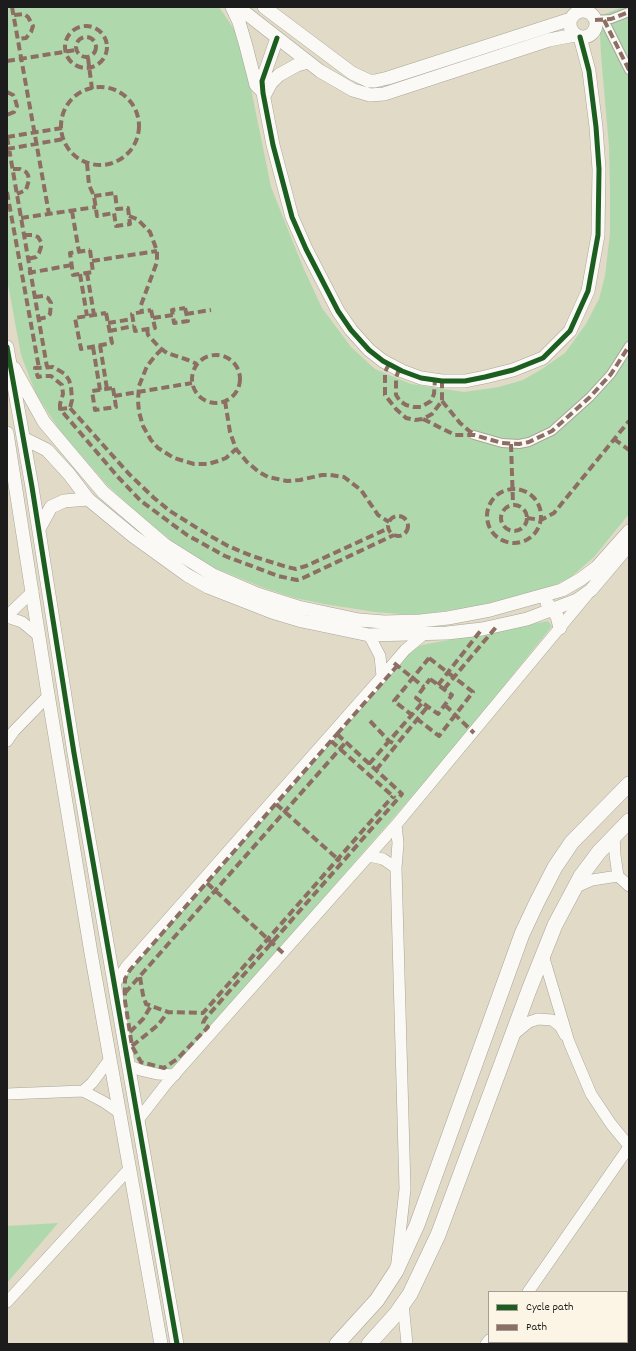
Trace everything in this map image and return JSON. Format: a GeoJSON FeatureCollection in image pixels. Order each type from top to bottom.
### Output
{"type":"FeatureCollection","features":[{"type":"Feature","properties":{"kind":"main road"},"geometry":{"type":"LineString","coordinates":[[336,1344],[377,1300],[396,1271],[417,1224],[522,934],[555,867],[572,842],[629,784]]}},
{"type":"Feature","properties":{"kind":"main road"},"geometry":{"type":"LineString","coordinates":[[369,1344],[396,1314],[410,1294],[438,1235],[555,925],[580,876],[599,852],[629,821]]}},
{"type":"Feature","properties":{"kind":"street"},"geometry":{"type":"LineString","coordinates":[[232,7],[239,22],[256,85],[264,94]]}},
{"type":"Feature","properties":{"kind":"street"},"geometry":{"type":"LineString","coordinates":[[238,7],[320,71],[353,90],[370,95],[384,94],[549,40],[582,36],[595,30],[596,16]]}},
{"type":"Feature","properties":{"kind":"street"},"geometry":{"type":"LineString","coordinates":[[264,7],[352,73],[369,81],[388,78],[580,11],[586,11],[596,16],[611,19],[629,12]]}},
{"type":"Feature","properties":{"kind":"street"},"geometry":{"type":"LineString","coordinates":[[573,13],[570,24],[571,30],[582,36]]}},
{"type":"Feature","properties":{"kind":"street"},"geometry":{"type":"LineString","coordinates":[[596,16],[629,70]]}},
{"type":"Feature","properties":{"kind":"street"},"geometry":{"type":"LineString","coordinates":[[277,38],[262,81],[273,145],[292,216],[321,279],[351,330],[369,350],[383,361],[402,371],[421,378],[440,381],[465,381],[513,370],[543,358],[570,330],[588,291],[598,235],[599,203],[596,127],[589,71],[582,36]]}},
{"type":"Feature","properties":{"kind":"street"},"geometry":{"type":"LineString","coordinates":[[264,94],[271,83],[279,75],[297,65],[308,62]]}},
{"type":"Feature","properties":{"kind":"street"},"geometry":{"type":"LineString","coordinates":[[474,435],[502,443],[519,444],[529,442],[552,431],[590,397],[611,374],[629,346]]}},
{"type":"Feature","properties":{"kind":"street"},"geometry":{"type":"LineString","coordinates":[[8,353],[24,438],[74,753],[177,1344]]}},
{"type":"Feature","properties":{"kind":"street"},"geometry":{"type":"LineString","coordinates":[[8,353],[44,422],[103,492],[165,545],[213,575],[257,594],[298,607],[359,620],[384,622],[420,621],[448,618],[490,610],[562,590],[581,580],[598,567],[629,531]]}},
{"type":"Feature","properties":{"kind":"street"},"geometry":{"type":"LineString","coordinates":[[7,437],[33,591],[48,696],[110,1059],[161,1344]]}},
{"type":"Feature","properties":{"kind":"street"},"geometry":{"type":"LineString","coordinates":[[24,438],[47,450],[69,474],[88,499],[158,555],[186,575],[208,587],[240,600],[302,621],[369,635],[447,633],[482,629],[527,619],[577,600],[591,590]]}},
{"type":"Feature","properties":{"kind":"street"},"geometry":{"type":"LineString","coordinates":[[39,529],[51,507],[64,501],[88,499]]}},
{"type":"Feature","properties":{"kind":"street"},"geometry":{"type":"LineString","coordinates":[[138,1120],[175,1075],[396,825],[629,545]]}},
{"type":"Feature","properties":{"kind":"street"},"geometry":{"type":"LineString","coordinates":[[33,591],[7,616],[22,622],[39,636]]}},
{"type":"Feature","properties":{"kind":"street"},"geometry":{"type":"LineString","coordinates":[[541,596],[557,616],[560,628]]}},
{"type":"Feature","properties":{"kind":"street"},"geometry":{"type":"LineString","coordinates":[[114,985],[132,961],[382,676],[405,650],[424,634]]}},
{"type":"Feature","properties":{"kind":"street"},"geometry":{"type":"LineString","coordinates":[[369,635],[380,656],[382,676]]}},
{"type":"Feature","properties":{"kind":"street"},"geometry":{"type":"LineString","coordinates":[[7,741],[14,731],[48,696]]}},
{"type":"Feature","properties":{"kind":"street"},"geometry":{"type":"LineString","coordinates":[[396,825],[398,843],[396,868],[405,1189],[396,1271]]}},
{"type":"Feature","properties":{"kind":"street"},"geometry":{"type":"LineString","coordinates":[[614,836],[618,876],[629,886]]}},
{"type":"Feature","properties":{"kind":"street"},"geometry":{"type":"LineString","coordinates":[[369,856],[383,859],[396,868]]}},
{"type":"Feature","properties":{"kind":"street"},"geometry":{"type":"LineString","coordinates":[[574,888],[592,880],[618,876]]}},
{"type":"Feature","properties":{"kind":"street"},"geometry":{"type":"LineString","coordinates":[[529,1291],[629,1147],[611,1124],[591,1094],[569,1042],[543,955]]}},
{"type":"Feature","properties":{"kind":"street"},"geometry":{"type":"LineString","coordinates":[[513,1035],[529,1022],[538,1019],[552,1020],[560,1026],[569,1042]]}},
{"type":"Feature","properties":{"kind":"street"},"geometry":{"type":"LineString","coordinates":[[83,1091],[92,1083],[110,1059]]}},
{"type":"Feature","properties":{"kind":"street"},"geometry":{"type":"LineString","coordinates":[[128,1065],[140,1070],[157,1074],[175,1075]]}},
{"type":"Feature","properties":{"kind":"street"},"geometry":{"type":"LineString","coordinates":[[7,1094],[83,1091],[104,1102],[120,1113]]}},
{"type":"Feature","properties":{"kind":"street"},"geometry":{"type":"LineString","coordinates":[[7,1302],[130,1168]]}},
{"type":"Feature","properties":{"kind":"street"},"geometry":{"type":"LineString","coordinates":[[403,1304],[407,1344]]}},
{"type":"Feature","properties":{"kind":"green space"},"geometry":{"type":"Polygon","coordinates":[[[7,7],[219,7],[236,32],[248,74],[271,187],[303,267],[322,308],[351,347],[375,369],[411,384],[464,392],[499,387],[523,380],[542,369],[565,353],[586,324],[599,299],[605,276],[610,233],[610,188],[609,146],[599,16],[623,7],[629,7],[629,514],[594,557],[570,578],[541,591],[511,600],[415,615],[375,612],[295,598],[264,588],[215,568],[173,542],[141,517],[106,484],[58,428],[36,394],[21,355],[7,279],[7,7]]]}},
{"type":"Feature","properties":{"kind":"green space"},"geometry":{"type":"Polygon","coordinates":[[[548,621],[552,626],[455,747],[190,1051],[173,1067],[166,1071],[140,1065],[133,1055],[122,993],[123,981],[128,969],[408,652],[422,645],[548,621]]]}},
{"type":"Feature","properties":{"kind":"green space"},"geometry":{"type":"Polygon","coordinates":[[[58,1223],[8,1282],[7,1284],[7,1226],[58,1223]]]}},
{"type":"Feature","properties":{"kind":"marked path"},"geometry":{"type":"LineString","coordinates":[[12,7],[49,214]]}},
{"type":"Feature","properties":{"kind":"marked path"},"geometry":{"type":"LineString","coordinates":[[595,20],[611,19],[629,12]]}},
{"type":"Feature","properties":{"kind":"marked path"},"geometry":{"type":"LineString","coordinates":[[14,15],[24,14],[28,17],[33,26],[31,32],[26,38],[18,39]]}},
{"type":"Feature","properties":{"kind":"marked path"},"geometry":{"type":"LineString","coordinates":[[604,20],[629,70]]}},
{"type":"Feature","properties":{"kind":"marked path"},"geometry":{"type":"LineString","coordinates":[[82,26],[90,26],[101,32],[107,43],[107,47],[107,51],[101,62],[90,68],[82,68],[71,62],[65,51],[65,43],[71,32],[82,26]]}},
{"type":"Feature","properties":{"kind":"marked path"},"geometry":{"type":"LineString","coordinates":[[82,37],[90,37],[96,43],[96,47],[96,51],[90,57],[82,57],[76,51],[76,43],[82,37]]}},
{"type":"Feature","properties":{"kind":"marked path"},"geometry":{"type":"LineString","coordinates":[[7,61],[76,50]]}},
{"type":"Feature","properties":{"kind":"marked path"},"geometry":{"type":"LineString","coordinates":[[88,58],[92,89]]}},
{"type":"Feature","properties":{"kind":"marked path"},"geometry":{"type":"LineString","coordinates":[[100,87],[115,90],[127,99],[136,111],[139,126],[136,141],[127,153],[115,162],[100,165],[85,162],[73,153],[64,141],[61,126],[64,111],[73,99],[85,90],[100,87]]}},
{"type":"Feature","properties":{"kind":"marked path"},"geometry":{"type":"LineString","coordinates":[[7,92],[13,95],[17,106],[14,112],[7,115]]}},
{"type":"Feature","properties":{"kind":"marked path"},"geometry":{"type":"LineString","coordinates":[[7,137],[62,128]]}},
{"type":"Feature","properties":{"kind":"marked path"},"geometry":{"type":"LineString","coordinates":[[7,137],[47,367]]}},
{"type":"Feature","properties":{"kind":"marked path"},"geometry":{"type":"LineString","coordinates":[[7,149],[64,139]]}},
{"type":"Feature","properties":{"kind":"marked path"},"geometry":{"type":"LineString","coordinates":[[87,163],[89,185],[94,196],[97,216],[114,213],[116,226],[130,224],[128,208],[117,209],[115,193],[94,196]]}},
{"type":"Feature","properties":{"kind":"marked path"},"geometry":{"type":"LineString","coordinates":[[13,169],[20,169],[26,172],[29,180],[26,190],[17,194]]}},
{"type":"Feature","properties":{"kind":"marked path"},"geometry":{"type":"LineString","coordinates":[[7,192],[39,368]]}},
{"type":"Feature","properties":{"kind":"marked path"},"geometry":{"type":"LineString","coordinates":[[21,218],[96,207]]}},
{"type":"Feature","properties":{"kind":"marked path"},"geometry":{"type":"LineString","coordinates":[[72,211],[79,252]]}},
{"type":"Feature","properties":{"kind":"marked path"},"geometry":{"type":"LineString","coordinates":[[129,216],[137,219],[150,232],[157,251],[157,262],[141,305],[142,312]]}},
{"type":"Feature","properties":{"kind":"marked path"},"geometry":{"type":"LineString","coordinates":[[24,235],[33,235],[38,237],[41,242],[41,247],[36,257],[28,259]]}},
{"type":"Feature","properties":{"kind":"marked path"},"geometry":{"type":"LineString","coordinates":[[90,250],[93,272],[73,275],[70,253],[90,250]]}},
{"type":"Feature","properties":{"kind":"marked path"},"geometry":{"type":"LineString","coordinates":[[92,261],[157,251]]}},
{"type":"Feature","properties":{"kind":"marked path"},"geometry":{"type":"LineString","coordinates":[[28,273],[72,265]]}},
{"type":"Feature","properties":{"kind":"marked path"},"geometry":{"type":"LineString","coordinates":[[87,273],[94,315]]}},
{"type":"Feature","properties":{"kind":"marked path"},"geometry":{"type":"LineString","coordinates":[[80,274],[87,316]]}},
{"type":"Feature","properties":{"kind":"marked path"},"geometry":{"type":"LineString","coordinates":[[35,297],[43,296],[48,298],[51,303],[50,314],[47,317],[39,319]]}},
{"type":"Feature","properties":{"kind":"marked path"},"geometry":{"type":"LineString","coordinates":[[185,308],[188,321],[174,323],[172,310],[185,308]]}},
{"type":"Feature","properties":{"kind":"marked path"},"geometry":{"type":"LineString","coordinates":[[151,310],[155,328],[135,331],[132,314],[151,310]]}},
{"type":"Feature","properties":{"kind":"marked path"},"geometry":{"type":"LineString","coordinates":[[186,314],[211,310]]}},
{"type":"Feature","properties":{"kind":"marked path"},"geometry":{"type":"LineString","coordinates":[[106,313],[112,343],[81,349],[75,318],[106,313]]}},
{"type":"Feature","properties":{"kind":"marked path"},"geometry":{"type":"LineString","coordinates":[[153,318],[173,315]]}},
{"type":"Feature","properties":{"kind":"marked path"},"geometry":{"type":"LineString","coordinates":[[108,323],[133,319]]}},
{"type":"Feature","properties":{"kind":"marked path"},"geometry":{"type":"LineString","coordinates":[[109,331],[134,326]]}},
{"type":"Feature","properties":{"kind":"marked path"},"geometry":{"type":"LineString","coordinates":[[147,329],[148,335],[167,353],[197,364]]}},
{"type":"Feature","properties":{"kind":"marked path"},"geometry":{"type":"LineString","coordinates":[[100,345],[107,389]]}},
{"type":"Feature","properties":{"kind":"marked path"},"geometry":{"type":"LineString","coordinates":[[423,419],[455,435],[474,435],[502,443],[519,444],[529,442],[552,431],[590,397],[611,374],[629,346]]}},
{"type":"Feature","properties":{"kind":"marked path"},"geometry":{"type":"LineString","coordinates":[[93,347],[100,390]]}},
{"type":"Feature","properties":{"kind":"marked path"},"geometry":{"type":"LineString","coordinates":[[162,349],[147,366],[139,386],[139,412],[143,426],[151,440],[158,448],[174,458],[194,464],[208,464],[218,461],[226,458],[236,449]]}},
{"type":"Feature","properties":{"kind":"marked path"},"geometry":{"type":"LineString","coordinates":[[211,355],[221,355],[233,362],[240,374],[240,379],[240,384],[233,396],[221,403],[211,403],[203,399],[196,392],[192,384],[192,374],[196,366],[203,359],[211,355]]}},
{"type":"Feature","properties":{"kind":"marked path"},"geometry":{"type":"LineString","coordinates":[[389,364],[385,372],[385,395],[396,409],[406,418],[415,420],[423,419],[432,414],[442,401],[442,381]]}},
{"type":"Feature","properties":{"kind":"marked path"},"geometry":{"type":"LineString","coordinates":[[60,409],[63,394],[62,385],[51,376],[38,377],[35,368],[53,367],[65,374],[71,387],[72,400],[70,408],[60,409],[118,477],[141,501],[187,535],[225,556],[278,576],[297,580],[303,578],[394,535]]}},
{"type":"Feature","properties":{"kind":"marked path"},"geometry":{"type":"LineString","coordinates":[[399,369],[396,378],[396,395],[400,401],[406,405],[421,407],[431,401],[434,394],[435,380]]}},
{"type":"Feature","properties":{"kind":"marked path"},"geometry":{"type":"LineString","coordinates":[[114,396],[192,383]]}},
{"type":"Feature","properties":{"kind":"marked path"},"geometry":{"type":"LineString","coordinates":[[113,388],[116,407],[95,410],[92,391],[113,388]]}},
{"type":"Feature","properties":{"kind":"marked path"},"geometry":{"type":"LineString","coordinates":[[225,401],[230,432],[236,449],[247,462],[259,472],[268,477],[287,481],[300,480],[322,475],[344,477],[361,490],[378,515],[389,522]]}},
{"type":"Feature","properties":{"kind":"marked path"},"geometry":{"type":"LineString","coordinates":[[442,401],[460,423],[474,435]]}},
{"type":"Feature","properties":{"kind":"marked path"},"geometry":{"type":"LineString","coordinates":[[70,408],[129,474],[154,498],[170,511],[205,533],[228,546],[252,556],[296,569],[306,566],[389,528]]}},
{"type":"Feature","properties":{"kind":"marked path"},"geometry":{"type":"LineString","coordinates":[[527,518],[541,520],[554,513],[629,421]]}},
{"type":"Feature","properties":{"kind":"marked path"},"geometry":{"type":"LineString","coordinates":[[614,439],[629,450]]}},
{"type":"Feature","properties":{"kind":"marked path"},"geometry":{"type":"LineString","coordinates":[[511,444],[513,504]]}},
{"type":"Feature","properties":{"kind":"marked path"},"geometry":{"type":"LineString","coordinates":[[509,489],[519,489],[529,493],[537,501],[541,511],[541,516],[541,521],[537,531],[529,539],[519,543],[509,543],[499,539],[491,531],[487,521],[487,511],[491,501],[499,493],[509,489]]}},
{"type":"Feature","properties":{"kind":"marked path"},"geometry":{"type":"LineString","coordinates":[[514,505],[523,509],[527,518],[523,527],[514,531],[505,527],[501,518],[505,509],[514,505]]}},
{"type":"Feature","properties":{"kind":"marked path"},"geometry":{"type":"LineString","coordinates":[[398,516],[405,519],[408,526],[405,533],[398,536],[391,533],[388,526],[391,519],[398,516]]}},
{"type":"Feature","properties":{"kind":"marked path"},"geometry":{"type":"LineString","coordinates":[[444,689],[497,626]]}},
{"type":"Feature","properties":{"kind":"marked path"},"geometry":{"type":"LineString","coordinates":[[438,685],[482,629]]}},
{"type":"Feature","properties":{"kind":"marked path"},"geometry":{"type":"LineString","coordinates":[[429,658],[473,692],[439,736],[394,701],[429,658]]}},
{"type":"Feature","properties":{"kind":"marked path"},"geometry":{"type":"LineString","coordinates":[[394,663],[424,687]]}},
{"type":"Feature","properties":{"kind":"marked path"},"geometry":{"type":"LineString","coordinates":[[337,734],[397,666]]}},
{"type":"Feature","properties":{"kind":"marked path"},"geometry":{"type":"LineString","coordinates":[[430,679],[452,695],[438,714],[416,698],[430,679]]}},
{"type":"Feature","properties":{"kind":"marked path"},"geometry":{"type":"LineString","coordinates":[[369,764],[423,702]]}},
{"type":"Feature","properties":{"kind":"marked path"},"geometry":{"type":"LineString","coordinates":[[445,705],[474,733]]}},
{"type":"Feature","properties":{"kind":"marked path"},"geometry":{"type":"LineString","coordinates":[[376,770],[428,706]]}},
{"type":"Feature","properties":{"kind":"marked path"},"geometry":{"type":"LineString","coordinates":[[370,721],[389,741],[393,743]]}},
{"type":"Feature","properties":{"kind":"marked path"},"geometry":{"type":"LineString","coordinates":[[337,734],[402,794],[205,1019],[203,1023],[208,1027],[177,1059],[164,1068],[141,1062],[132,1046],[125,1001],[125,979],[130,970],[337,734]]}},
{"type":"Feature","properties":{"kind":"marked path"},"geometry":{"type":"LineString","coordinates":[[331,741],[395,798]]}},
{"type":"Feature","properties":{"kind":"marked path"},"geometry":{"type":"LineString","coordinates":[[125,993],[346,742]]}},
{"type":"Feature","properties":{"kind":"marked path"},"geometry":{"type":"LineString","coordinates":[[140,977],[146,1004],[168,1012],[203,1013],[393,796]]}},
{"type":"Feature","properties":{"kind":"marked path"},"geometry":{"type":"LineString","coordinates":[[276,804],[340,861]]}},
{"type":"Feature","properties":{"kind":"marked path"},"geometry":{"type":"LineString","coordinates":[[207,883],[283,953]]}},
{"type":"Feature","properties":{"kind":"marked path"},"geometry":{"type":"LineString","coordinates":[[130,1032],[143,1019],[151,1006]]}},
{"type":"Feature","properties":{"kind":"marked path"},"geometry":{"type":"LineString","coordinates":[[132,1046],[158,1025],[168,1012]]}},
{"type":"Feature","properties":{"kind":"cycle path"},"geometry":{"type":"LineString","coordinates":[[277,38],[262,81],[273,145],[292,217],[306,249],[338,311],[351,330],[369,350],[383,361],[402,371],[421,378],[442,381],[465,381],[513,370],[543,358],[570,331],[588,291],[598,235],[599,169],[596,127],[589,71],[580,37]]}},
{"type":"Feature","properties":{"kind":"cycle path"},"geometry":{"type":"LineString","coordinates":[[7,347],[32,487],[74,753],[177,1344]]}}]}
